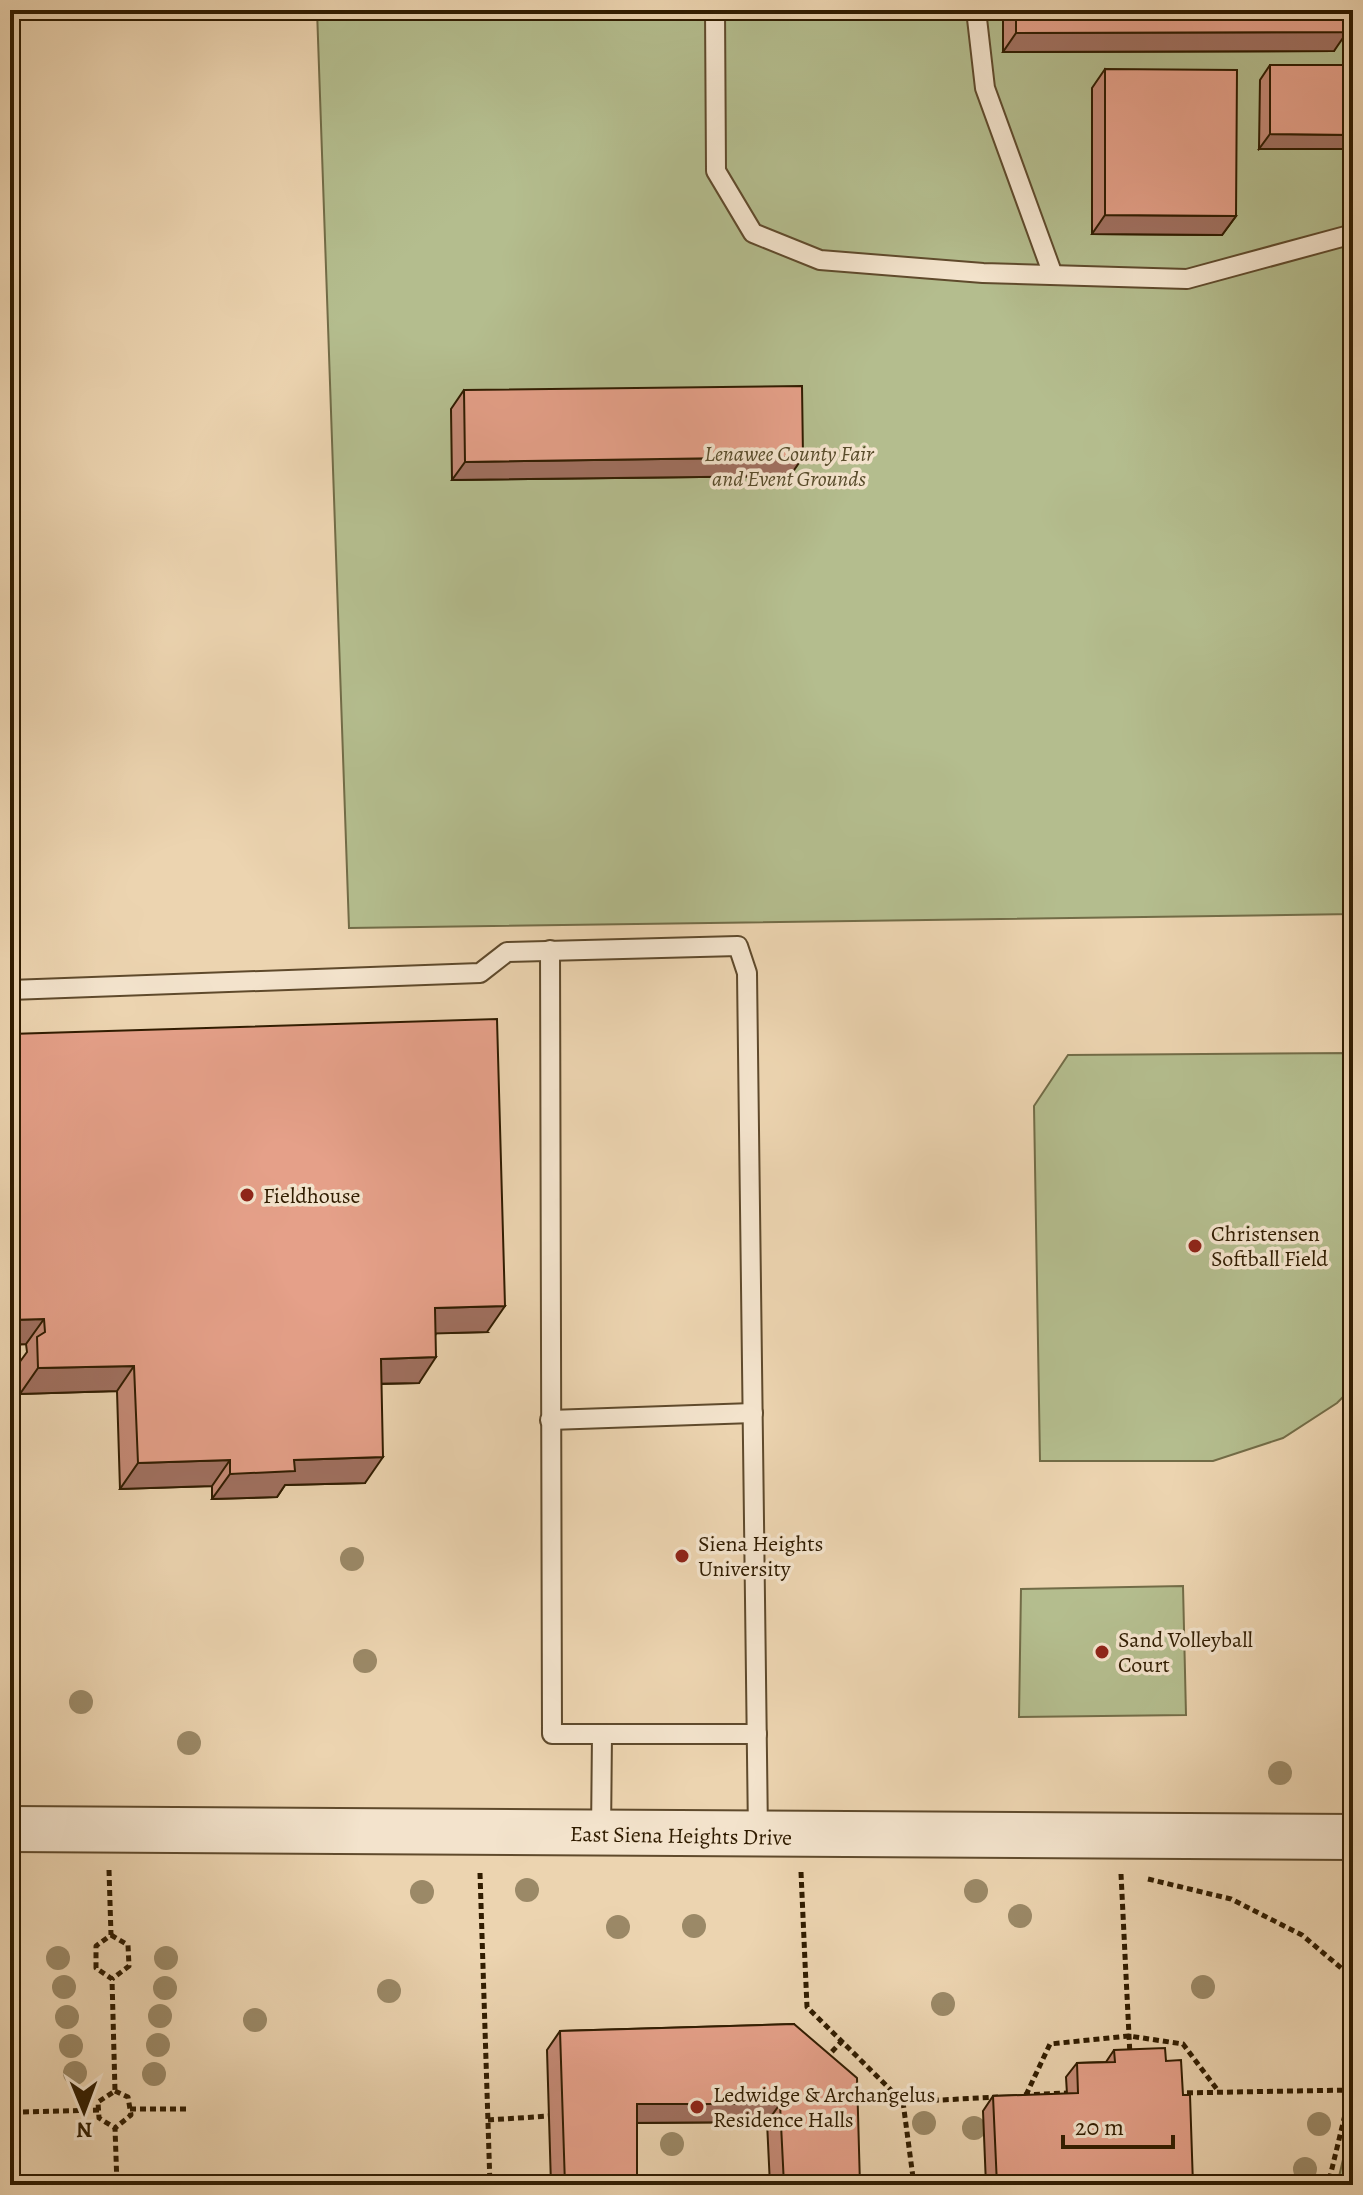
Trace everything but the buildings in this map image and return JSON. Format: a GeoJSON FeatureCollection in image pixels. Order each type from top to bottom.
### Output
{"type":"FeatureCollection","features":[{"type":"Feature","properties":{"kind":"street","name":"East Siena Heights Drive"},"geometry":{"type":"LineString","coordinates":[[10,1829],[758,1836],[1353,1837]]}},
{"type":"Feature","properties":{"kind":"lane"},"geometry":{"type":"LineString","coordinates":[[715,10],[716,171],[753,233],[820,260],[1053,275],[1187,279],[1353,234]]}},
{"type":"Feature","properties":{"kind":"lane"},"geometry":{"type":"LineString","coordinates":[[976,10],[985,88],[1053,275]]}},
{"type":"Feature","properties":{"kind":"lane"},"geometry":{"type":"LineString","coordinates":[[10,990],[480,973],[507,952],[738,946],[747,973],[758,1836]]}},
{"type":"Feature","properties":{"kind":"lane"},"geometry":{"type":"LineString","coordinates":[[550,950],[552,1734],[757,1734]]}},
{"type":"Feature","properties":{"kind":"lane"},"geometry":{"type":"LineString","coordinates":[[550,1420],[753,1413]]}},
{"type":"Feature","properties":{"kind":"lane"},"geometry":{"type":"LineString","coordinates":[[601,1834],[602,1734]]}},
{"type":"Feature","properties":{"kind":"path"},"geometry":{"type":"LineString","coordinates":[[109,1870],[111,1935]]}},
{"type":"Feature","properties":{"kind":"path"},"geometry":{"type":"LineString","coordinates":[[801,1872],[807,2007],[903,2102],[914,2185]]}},
{"type":"Feature","properties":{"kind":"path"},"geometry":{"type":"LineString","coordinates":[[1130,2063],[1121,1872],[1231,1899],[1302,1935],[1353,1978]]}},
{"type":"Feature","properties":{"kind":"path"},"geometry":{"type":"LineString","coordinates":[[480,1873],[490,2185]]}},
{"type":"Feature","properties":{"kind":"path"},"geometry":{"type":"LineString","coordinates":[[111,1935],[96,1946],[96,1968],[112,1979]]}},
{"type":"Feature","properties":{"kind":"path"},"geometry":{"type":"LineString","coordinates":[[111,1935],[128,1945],[129,1966],[112,1979]]}},
{"type":"Feature","properties":{"kind":"path"},"geometry":{"type":"LineString","coordinates":[[112,1979],[115,2091]]}},
{"type":"Feature","properties":{"kind":"path"},"geometry":{"type":"LineString","coordinates":[[1026,2095],[1050,2044],[1129,2036],[1183,2044],[1219,2092]]}},
{"type":"Feature","properties":{"kind":"path"},"geometry":{"type":"LineString","coordinates":[[823,2061],[842,2041]]}},
{"type":"Feature","properties":{"kind":"path"},"geometry":{"type":"LineString","coordinates":[[1172,2093],[1351,2090],[1328,2185]]}},
{"type":"Feature","properties":{"kind":"path"},"geometry":{"type":"LineString","coordinates":[[115,2091],[128,2097],[131,2115],[115,2128]]}},
{"type":"Feature","properties":{"kind":"path"},"geometry":{"type":"LineString","coordinates":[[115,2091],[98,2102],[99,2118],[115,2128]]}},
{"type":"Feature","properties":{"kind":"path"},"geometry":{"type":"LineString","coordinates":[[903,2102],[1067,2093]]}},
{"type":"Feature","properties":{"kind":"path"},"geometry":{"type":"LineString","coordinates":[[130,2109],[190,2109]]}},
{"type":"Feature","properties":{"kind":"path"},"geometry":{"type":"LineString","coordinates":[[23,2112],[99,2110]]}},
{"type":"Feature","properties":{"kind":"path"},"geometry":{"type":"LineString","coordinates":[[488,2120],[549,2116]]}},
{"type":"Feature","properties":{"kind":"path"},"geometry":{"type":"LineString","coordinates":[[115,2128],[117,2185]]}},
{"type":"Feature","properties":{"kind":"green space","name":"Lenawee County Fair and Event Grounds"},"geometry":{"type":"Polygon","coordinates":[[[317,10],[1353,10],[1353,914],[349,928],[317,10]]]}},
{"type":"Feature","properties":{"kind":"green space","name":"Christensen Softball Field"},"geometry":{"type":"Polygon","coordinates":[[[1353,1053],[1353,1387],[1337,1403],[1283,1438],[1213,1461],[1040,1461],[1034,1106],[1068,1055],[1353,1053]]]}},
{"type":"Feature","properties":{"kind":"green space","name":"Sand Volleyball Court"},"geometry":{"type":"Polygon","coordinates":[[[1183,1586],[1186,1715],[1019,1717],[1021,1589],[1183,1586]]]}},
{"type":"Feature","properties":{"kind":"green space"},"geometry":{"type":"Polygon","coordinates":[[[1353,2143],[1353,2185],[1337,2185],[1346,2147],[1353,2143]]]}},
{"type":"Feature","properties":{"kind":"place","name":"Fieldhouse"},"geometry":{"type":"Point","coordinates":[247,1195]}},
{"type":"Feature","properties":{"kind":"place","name":"Christensen Softball Field"},"geometry":{"type":"Point","coordinates":[1195,1246]}},
{"type":"Feature","properties":{"kind":"place","name":"Siena Heights University"},"geometry":{"type":"Point","coordinates":[682,1556]}},
{"type":"Feature","properties":{"kind":"place","name":"Sand Volleyball Court"},"geometry":{"type":"Point","coordinates":[1102,1652]}},
{"type":"Feature","properties":{"kind":"place","name":"Ledwidge & Archangelus Residence Halls"},"geometry":{"type":"Point","coordinates":[697,2107]}}]}
